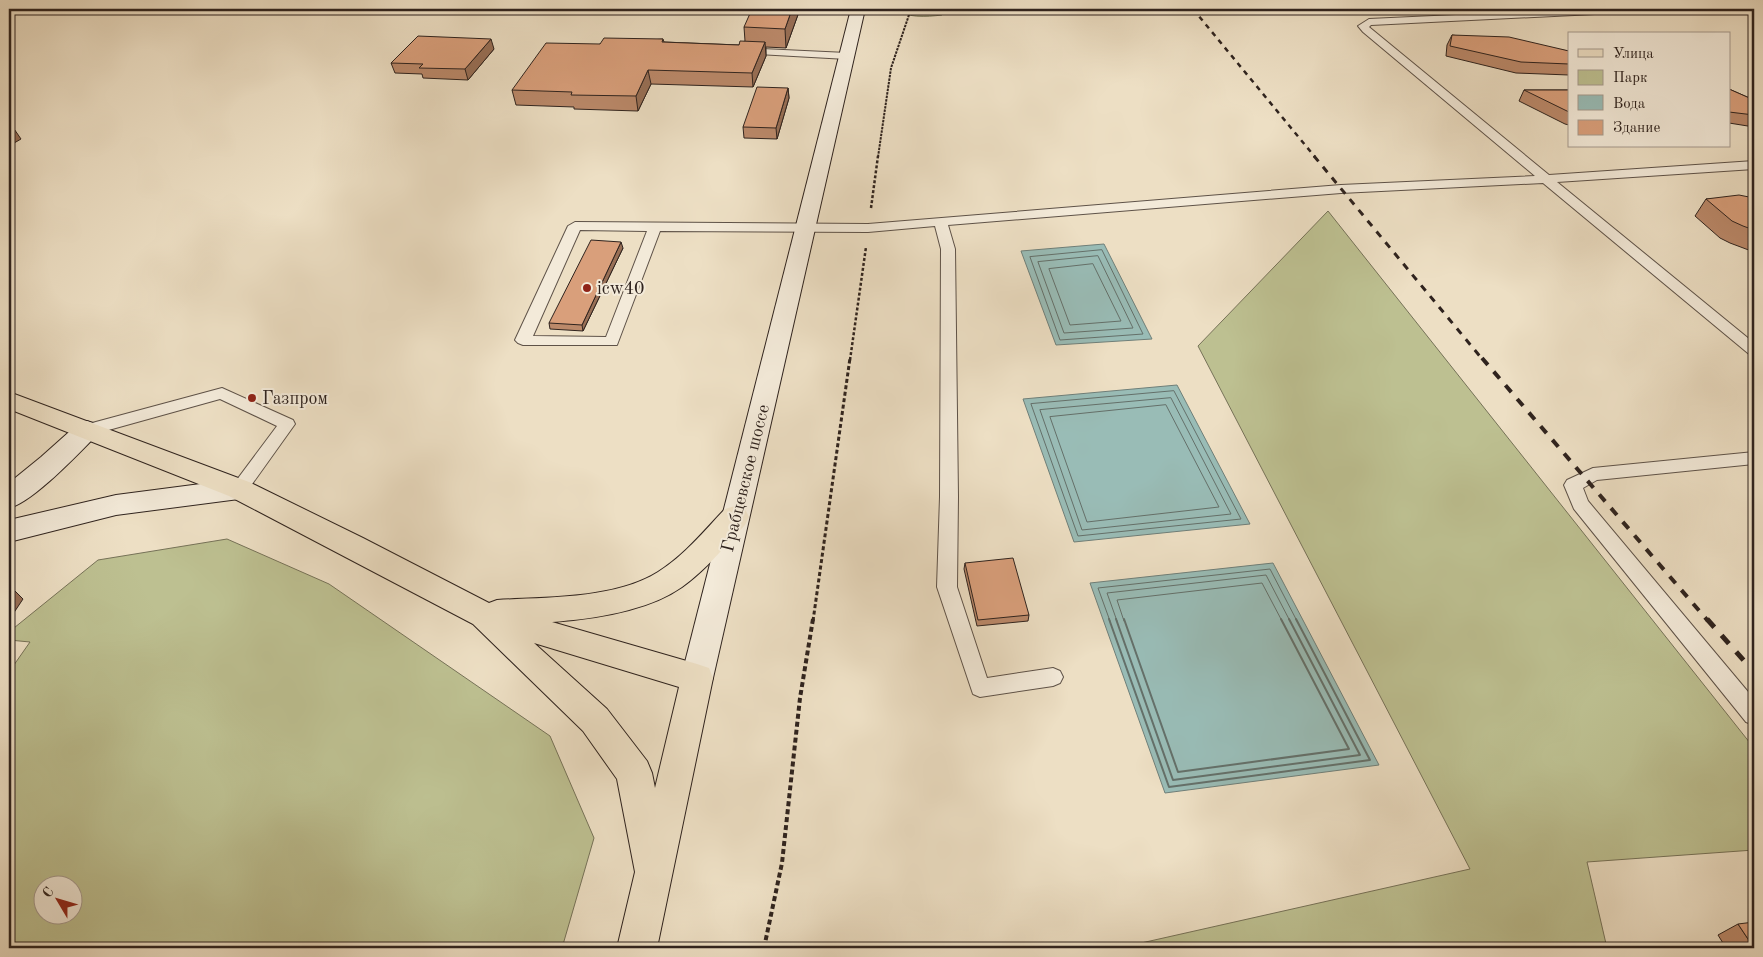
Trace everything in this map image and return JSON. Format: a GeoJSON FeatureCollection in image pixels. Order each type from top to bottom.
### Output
{"type":"FeatureCollection","features":[{"type":"Feature","properties":{"kind":"main road","name":"Грабцевское шоссе"},"geometry":{"type":"LineString","coordinates":[[636,948],[735,517],[858,9]]}},
{"type":"Feature","properties":{"kind":"main road"},"geometry":{"type":"LineString","coordinates":[[9,400],[239,489],[354,546],[481,614],[697,678]]}},
{"type":"Feature","properties":{"kind":"main road"},"geometry":{"type":"LineString","coordinates":[[9,498],[51,464],[87,430]]}},
{"type":"Feature","properties":{"kind":"main road"},"geometry":{"type":"LineString","coordinates":[[9,531],[116,505],[239,489]]}},
{"type":"Feature","properties":{"kind":"main road"},"geometry":{"type":"LineString","coordinates":[[481,614],[558,609],[613,601],[659,585],[683,569],[735,517]]}},
{"type":"Feature","properties":{"kind":"main road"},"geometry":{"type":"LineString","coordinates":[[481,614],[595,720],[634,772],[653,877]]}},
{"type":"Feature","properties":{"kind":"lane"},"geometry":{"type":"LineString","coordinates":[[1635,9],[1369,22],[1363,26],[1754,351]]}},
{"type":"Feature","properties":{"kind":"lane"},"geometry":{"type":"LineString","coordinates":[[731,50],[847,56]]}},
{"type":"Feature","properties":{"kind":"lane"},"geometry":{"type":"LineString","coordinates":[[655,226],[612,342],[523,340],[575,226],[655,226],[806,229],[868,228],[1341,189],[1547,180],[1754,165]]}},
{"type":"Feature","properties":{"kind":"lane"},"geometry":{"type":"LineString","coordinates":[[940,222],[948,249],[949,497],[947,587],[980,688],[1053,677]]}},
{"type":"Feature","properties":{"kind":"lane"},"geometry":{"type":"LineString","coordinates":[[87,430],[222,393],[288,424],[239,489]]}},
{"type":"Feature","properties":{"kind":"lane"},"geometry":{"type":"LineString","coordinates":[[1754,458],[1593,474],[1573,485],[1580,504],[1754,715]]}},
{"type":"Feature","properties":{"kind":"path"},"geometry":{"type":"LineString","coordinates":[[764,948],[782,863],[800,698],[821,569],[891,68],[911,9]]}},
{"type":"Feature","properties":{"kind":"green space"},"geometry":{"type":"Polygon","coordinates":[[[893,9],[947,9],[942,15],[923,16],[904,14],[893,9]]]}},
{"type":"Feature","properties":{"kind":"green space"},"geometry":{"type":"Polygon","coordinates":[[[1328,211],[1754,748],[1754,850],[1587,862],[1607,948],[1119,948],[1470,869],[1198,346],[1328,211]]]}},
{"type":"Feature","properties":{"kind":"green space"},"geometry":{"type":"Polygon","coordinates":[[[227,539],[329,584],[550,736],[594,838],[562,948],[9,948],[9,672],[30,642],[9,640],[9,632],[98,560],[227,539]]]}},
{"type":"Feature","properties":{"kind":"water"},"geometry":{"type":"Polygon","coordinates":[[[1104,244],[1152,339],[1056,345],[1021,251],[1104,244]]]}},
{"type":"Feature","properties":{"kind":"water"},"geometry":{"type":"Polygon","coordinates":[[[1177,385],[1250,524],[1074,542],[1023,399],[1177,385]]]}},
{"type":"Feature","properties":{"kind":"water"},"geometry":{"type":"Polygon","coordinates":[[[1273,563],[1379,765],[1165,793],[1090,583],[1273,563]]]}},
{"type":"Feature","properties":{"kind":"building"},"geometry":{"type":"Polygon","coordinates":[[[752,9],[792,9],[785,29],[744,27],[752,9]]]}},
{"type":"Feature","properties":{"kind":"building"},"geometry":{"type":"Polygon","coordinates":[[[1452,35],[1509,37],[1568,51],[1568,64],[1521,62],[1450,46],[1452,35]]]}},
{"type":"Feature","properties":{"kind":"building"},"geometry":{"type":"Polygon","coordinates":[[[418,36],[491,39],[465,69],[419,68],[423,64],[391,63],[418,36]]]}},
{"type":"Feature","properties":{"kind":"building"},"geometry":{"type":"Polygon","coordinates":[[[604,38],[663,39],[662,42],[739,45],[740,41],[765,42],[752,73],[648,70],[636,96],[571,95],[572,92],[512,90],[546,43],[600,44],[604,38]]]}},
{"type":"Feature","properties":{"kind":"building"},"geometry":{"type":"Polygon","coordinates":[[[757,87],[788,88],[776,128],[743,127],[757,87]]]}},
{"type":"Feature","properties":{"kind":"building"},"geometry":{"type":"Polygon","coordinates":[[[1730,89],[1754,100],[1754,115],[1730,112],[1730,89]]]}},
{"type":"Feature","properties":{"kind":"building"},"geometry":{"type":"Polygon","coordinates":[[[1524,90],[1568,90],[1568,112],[1524,90]]]}},
{"type":"Feature","properties":{"kind":"building"},"geometry":{"type":"Polygon","coordinates":[[[1739,195],[1754,198],[1754,230],[1732,221],[1706,199],[1739,195]]]}},
{"type":"Feature","properties":{"kind":"building","name":"icw40"},"geometry":{"type":"Polygon","coordinates":[[[591,240],[621,242],[582,325],[549,323],[591,240]]]}},
{"type":"Feature","properties":{"kind":"building"},"geometry":{"type":"Polygon","coordinates":[[[1013,558],[1029,615],[978,620],[965,563],[1013,558]]]}},
{"type":"Feature","properties":{"kind":"building"},"geometry":{"type":"Polygon","coordinates":[[[1754,922],[1754,948],[1738,924],[1754,922]]]}},
{"type":"Feature","properties":{"kind":"railway"},"geometry":{"type":"LineString","coordinates":[[1193,9],[1315,157]]}},
{"type":"Feature","properties":{"kind":"railway"},"geometry":{"type":"LineString","coordinates":[[1314,156],[1483,360]]}},
{"type":"Feature","properties":{"kind":"railway"},"geometry":{"type":"LineString","coordinates":[[1482,358],[1708,621]]}},
{"type":"Feature","properties":{"kind":"railway"},"geometry":{"type":"LineString","coordinates":[[1707,619],[1754,672]]}},
{"type":"Feature","properties":{"kind":"place","name":"icw40"},"geometry":{"type":"Point","coordinates":[587,288]}},
{"type":"Feature","properties":{"kind":"place","name":"Газпром"},"geometry":{"type":"Point","coordinates":[252,398]}}]}
